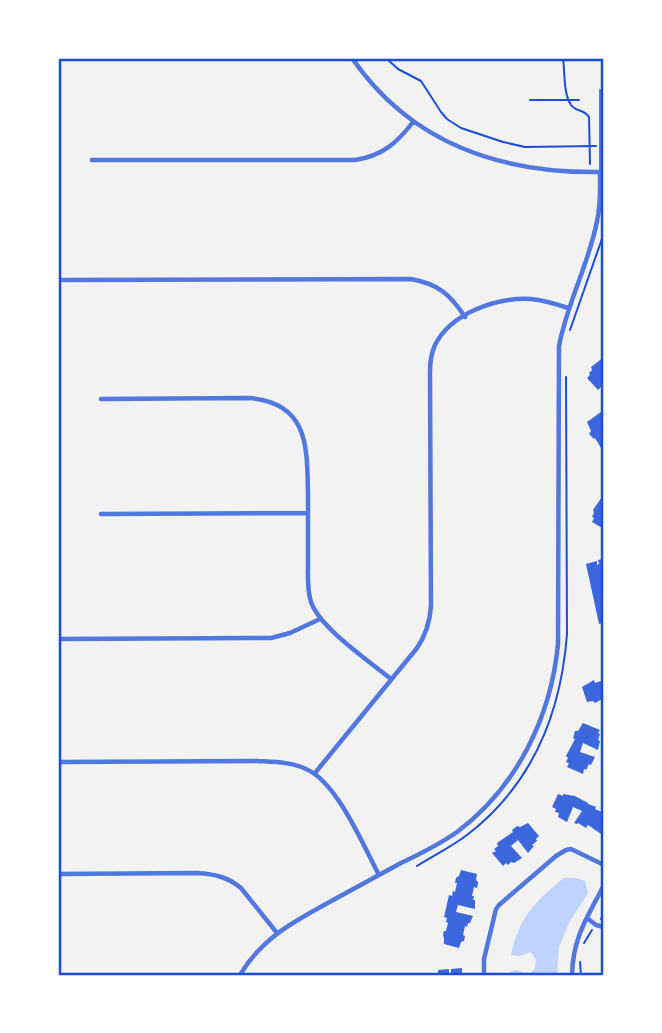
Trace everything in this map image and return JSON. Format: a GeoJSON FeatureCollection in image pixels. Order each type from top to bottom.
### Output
{"type":"FeatureCollection","features":[{"type":"Feature","properties":{"kind":"street"},"geometry":{"type":"LineString","coordinates":[[240,975],[253,957],[277,933],[431,848],[458,831],[490,803],[531,744],[546,704],[556,663],[558,356],[568,309],[595,231],[602,172],[529,168],[496,161],[447,142],[413,122],[391,104],[352,58]]}},
{"type":"Feature","properties":{"kind":"street"},"geometry":{"type":"LineString","coordinates":[[92,160],[355,160],[388,149],[413,122]]}},
{"type":"Feature","properties":{"kind":"street"},"geometry":{"type":"LineString","coordinates":[[58,280],[411,279],[443,291],[454,300],[465,317]]}},
{"type":"Feature","properties":{"kind":"street"},"geometry":{"type":"LineString","coordinates":[[315,773],[421,642],[430,617],[431,359],[435,345],[452,325],[491,304],[515,299],[541,300],[568,309]]}},
{"type":"Feature","properties":{"kind":"street"},"geometry":{"type":"LineString","coordinates":[[101,399],[249,398],[276,405],[288,412],[305,441],[307,451],[309,594],[314,609],[320,619],[391,679]]}},
{"type":"Feature","properties":{"kind":"street"},"geometry":{"type":"LineString","coordinates":[[102,514],[308,513]]}},
{"type":"Feature","properties":{"kind":"street"},"geometry":{"type":"LineString","coordinates":[[58,639],[271,638],[290,633],[320,619]]}},
{"type":"Feature","properties":{"kind":"street"},"geometry":{"type":"LineString","coordinates":[[58,762],[266,762],[296,765],[315,773],[327,783],[379,875]]}},
{"type":"Feature","properties":{"kind":"street"},"geometry":{"type":"LineString","coordinates":[[484,975],[484,959],[499,905],[566,850],[575,850],[604,865]]}},
{"type":"Feature","properties":{"kind":"street"},"geometry":{"type":"LineString","coordinates":[[58,874],[218,875],[241,888],[277,933]]}},
{"type":"Feature","properties":{"kind":"street"},"geometry":{"type":"LineString","coordinates":[[572,975],[574,947],[604,885]]}},
{"type":"Feature","properties":{"kind":"street"},"geometry":{"type":"LineString","coordinates":[[587,918],[604,927]]}},
{"type":"Feature","properties":{"kind":"lane"},"geometry":{"type":"LineString","coordinates":[[600,90],[602,172]]}},
{"type":"Feature","properties":{"kind":"path"},"geometry":{"type":"LineString","coordinates":[[386,58],[398,69],[421,81],[441,112],[461,128],[525,147],[590,146]]}},
{"type":"Feature","properties":{"kind":"path"},"geometry":{"type":"LineString","coordinates":[[563,58],[564,81],[572,107],[588,115],[590,165]]}},
{"type":"Feature","properties":{"kind":"path"},"geometry":{"type":"LineString","coordinates":[[530,100],[579,100]]}},
{"type":"Feature","properties":{"kind":"path"},"geometry":{"type":"LineString","coordinates":[[569,332],[604,233]]}},
{"type":"Feature","properties":{"kind":"path"},"geometry":{"type":"LineString","coordinates":[[417,866],[467,835],[499,806],[528,766],[554,711],[565,663],[567,634],[566,376]]}},
{"type":"Feature","properties":{"kind":"path"},"geometry":{"type":"LineString","coordinates":[[600,920],[604,911]]}},
{"type":"Feature","properties":{"kind":"path"},"geometry":{"type":"LineString","coordinates":[[583,944],[594,927]]}},
{"type":"Feature","properties":{"kind":"path"},"geometry":{"type":"LineString","coordinates":[[580,956],[580,975]]}},
{"type":"Feature","properties":{"kind":"water"},"geometry":{"type":"Polygon","coordinates":[[[564,878],[585,881],[588,893],[570,921],[559,947],[557,975],[528,975],[535,969],[536,960],[531,952],[520,956],[511,955],[523,921],[545,894],[564,878]]]}},
{"type":"Feature","properties":{"kind":"water"},"geometry":{"type":"Polygon","coordinates":[[[517,970],[528,975],[509,975],[509,972],[517,970]]]}},
{"type":"Feature","properties":{"kind":"building"},"geometry":{"type":"Polygon","coordinates":[[[604,357],[604,390],[601,387],[598,390],[587,378],[591,367],[604,357]]]}},
{"type":"Feature","properties":{"kind":"building"},"geometry":{"type":"Polygon","coordinates":[[[601,412],[604,416],[604,453],[595,438],[589,434],[591,431],[587,422],[601,412]]]}},
{"type":"Feature","properties":{"kind":"building"},"geometry":{"type":"Polygon","coordinates":[[[604,494],[604,529],[592,522],[592,517],[593,510],[604,494]]]}},
{"type":"Feature","properties":{"kind":"building"},"geometry":{"type":"Polygon","coordinates":[[[604,559],[604,582],[601,582],[604,592],[604,623],[599,624],[586,564],[597,561],[597,565],[598,560],[604,559]]]}},
{"type":"Feature","properties":{"kind":"building"},"geometry":{"type":"Polygon","coordinates":[[[594,680],[595,683],[604,680],[604,698],[595,703],[587,702],[582,687],[594,680]]]}},
{"type":"Feature","properties":{"kind":"building"},"geometry":{"type":"Polygon","coordinates":[[[583,723],[600,730],[600,741],[598,750],[583,743],[580,752],[595,757],[583,774],[567,767],[569,763],[566,762],[566,756],[575,739],[575,731],[578,731],[583,723]]]}},
{"type":"Feature","properties":{"kind":"building"},"geometry":{"type":"Polygon","coordinates":[[[558,794],[575,796],[602,812],[604,808],[604,836],[588,825],[586,828],[574,823],[582,811],[573,807],[567,822],[558,817],[559,813],[552,807],[558,794]]]}},
{"type":"Feature","properties":{"kind":"building"},"geometry":{"type":"Polygon","coordinates":[[[528,823],[539,836],[537,841],[528,853],[518,840],[511,846],[522,858],[503,866],[492,853],[496,851],[494,849],[498,846],[497,843],[517,826],[528,823]]]}},
{"type":"Feature","properties":{"kind":"building"},"geometry":{"type":"Polygon","coordinates":[[[461,870],[477,874],[478,882],[472,896],[475,909],[458,905],[456,912],[473,916],[467,927],[465,926],[464,941],[459,948],[444,944],[443,935],[448,923],[444,917],[449,895],[452,896],[453,891],[455,892],[456,878],[461,870]]]}},
{"type":"Feature","properties":{"kind":"building"},"geometry":{"type":"Polygon","coordinates":[[[462,968],[462,975],[438,975],[438,970],[449,969],[451,973],[451,969],[462,968]]]}}]}
